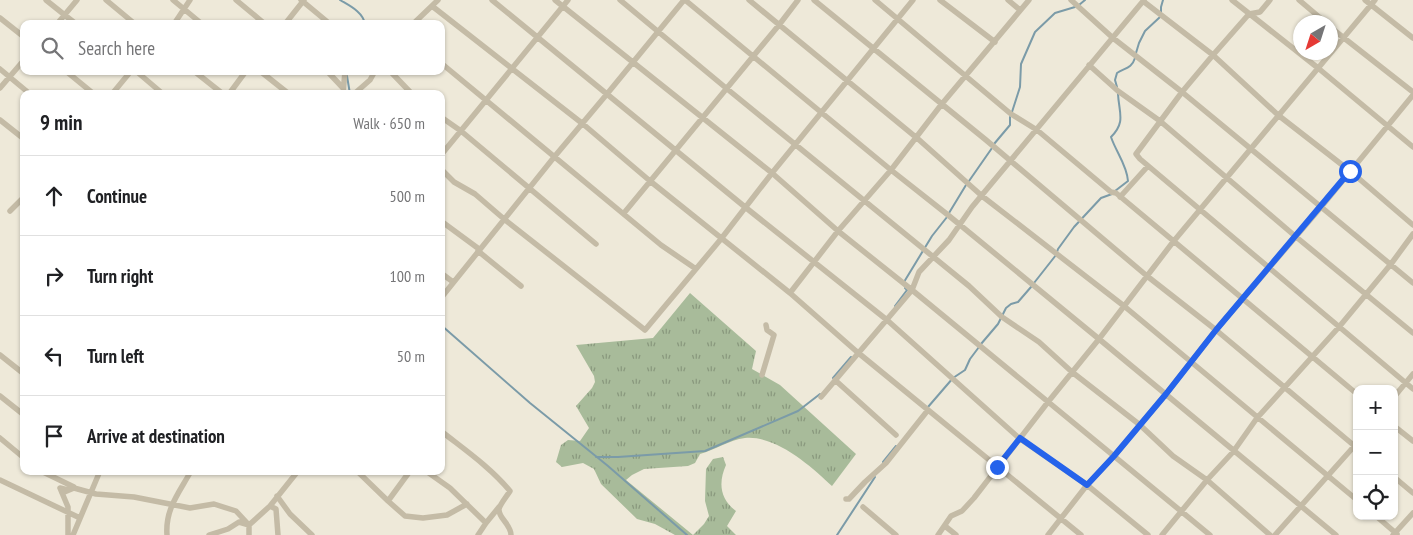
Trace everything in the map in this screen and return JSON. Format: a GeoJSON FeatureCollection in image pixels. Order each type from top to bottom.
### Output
{"type":"FeatureCollection","features":[{"type":"Feature","properties":{"kind":"street"},"geometry":{"type":"LineString","coordinates":[[46,0],[71,20]]}},
{"type":"Feature","properties":{"kind":"street"},"geometry":{"type":"LineString","coordinates":[[61,20],[77,0]]}},
{"type":"Feature","properties":{"kind":"street"},"geometry":{"type":"LineString","coordinates":[[106,0],[130,20]]}},
{"type":"Feature","properties":{"kind":"street"},"geometry":{"type":"LineString","coordinates":[[173,0],[198,20]]}},
{"type":"Feature","properties":{"kind":"street"},"geometry":{"type":"LineString","coordinates":[[176,20],[190,0]]}},
{"type":"Feature","properties":{"kind":"street"},"geometry":{"type":"LineString","coordinates":[[236,0],[260,20]]}},
{"type":"Feature","properties":{"kind":"street"},"geometry":{"type":"LineString","coordinates":[[288,20],[303,0],[326,20]]}},
{"type":"Feature","properties":{"kind":"street"},"geometry":{"type":"LineString","coordinates":[[417,20],[438,0]]}},
{"type":"Feature","properties":{"kind":"street"},"geometry":{"type":"LineString","coordinates":[[492,0],[887,320],[1020,438],[1087,485],[1148,535]]}},
{"type":"Feature","properties":{"kind":"street"},"geometry":{"type":"LineString","coordinates":[[555,0],[772,173],[838,231],[1210,535]]}},
{"type":"Feature","properties":{"kind":"street"},"geometry":{"type":"LineString","coordinates":[[445,150],[568,0]]}},
{"type":"Feature","properties":{"kind":"street"},"geometry":{"type":"LineString","coordinates":[[620,0],[969,286],[1002,317],[1039,342],[1072,372],[1140,425],[1173,456],[1207,480],[1270,535]]}},
{"type":"Feature","properties":{"kind":"street"},"geometry":{"type":"LineString","coordinates":[[445,293],[554,156],[583,124],[632,62],[685,0],[1100,339],[1336,535]]}},
{"type":"Feature","properties":{"kind":"street"},"geometry":{"type":"LineString","coordinates":[[749,0],[917,138],[982,196],[1124,306],[1353,497]]}},
{"type":"Feature","properties":{"kind":"street"},"geometry":{"type":"LineString","coordinates":[[624,213],[798,0]]}},
{"type":"Feature","properties":{"kind":"street"},"geometry":{"type":"LineString","coordinates":[[814,0],[1147,276],[1216,330],[1353,444]]}},
{"type":"Feature","properties":{"kind":"street"},"geometry":{"type":"LineString","coordinates":[[875,0],[1011,114],[1037,130],[1116,194],[1353,391]]}},
{"type":"Feature","properties":{"kind":"street"},"geometry":{"type":"LineString","coordinates":[[445,173],[454,182],[475,194],[645,330],[721,240],[772,173],[914,0]]}},
{"type":"Feature","properties":{"kind":"street"},"geometry":{"type":"LineString","coordinates":[[940,0],[995,42]]}},
{"type":"Feature","properties":{"kind":"street"},"geometry":{"type":"LineString","coordinates":[[1008,0],[1020,10]]}},
{"type":"Feature","properties":{"kind":"street"},"geometry":{"type":"LineString","coordinates":[[790,294],[863,200],[891,170],[1029,0]]}},
{"type":"Feature","properties":{"kind":"street"},"geometry":{"type":"LineString","coordinates":[[1070,0],[1113,38],[1322,206],[1413,283]]}},
{"type":"Feature","properties":{"kind":"street"},"geometry":{"type":"LineString","coordinates":[[1232,0],[1413,147]]}},
{"type":"Feature","properties":{"kind":"street"},"geometry":{"type":"LineString","coordinates":[[1270,0],[1260,12],[1250,14],[1213,55],[1182,92],[1136,154],[1268,268],[1413,389]]}},
{"type":"Feature","properties":{"kind":"street"},"geometry":{"type":"LineString","coordinates":[[1299,0],[1317,15]]}},
{"type":"Feature","properties":{"kind":"street"},"geometry":{"type":"LineString","coordinates":[[1365,0],[1373,2],[1413,38]]}},
{"type":"Feature","properties":{"kind":"street"},"geometry":{"type":"LineString","coordinates":[[822,397],[912,290],[920,272],[949,240],[982,196],[1143,1],[1213,55],[1278,115],[1350,171],[1413,225]]}},
{"type":"Feature","properties":{"kind":"street"},"geometry":{"type":"LineString","coordinates":[[938,535],[951,516],[962,511],[974,498],[1048,402],[1100,339],[1173,242],[1373,2]]}},
{"type":"Feature","properties":{"kind":"street"},"geometry":{"type":"LineString","coordinates":[[432,6],[583,124],[721,240],[790,294],[1081,535]]}},
{"type":"Feature","properties":{"kind":"street"},"geometry":{"type":"LineString","coordinates":[[0,18],[20,35]]}},
{"type":"Feature","properties":{"kind":"street"},"geometry":{"type":"LineString","coordinates":[[1048,535],[1087,485],[1166,394],[1216,330],[1322,206],[1413,94],[1338,33]]}},
{"type":"Feature","properties":{"kind":"street"},"geometry":{"type":"LineString","coordinates":[[0,88],[20,65]]}},
{"type":"Feature","properties":{"kind":"street"},"geometry":{"type":"LineString","coordinates":[[445,65],[661,245],[696,269]]}},
{"type":"Feature","properties":{"kind":"street"},"geometry":{"type":"LineString","coordinates":[[1090,65],[1118,91],[1160,121],[1413,333]]}},
{"type":"Feature","properties":{"kind":"street"},"geometry":{"type":"LineString","coordinates":[[0,69],[25,90]]}},
{"type":"Feature","properties":{"kind":"street"},"geometry":{"type":"LineString","coordinates":[[71,75],[89,90]]}},
{"type":"Feature","properties":{"kind":"street"},"geometry":{"type":"LineString","coordinates":[[115,90],[128,75]]}},
{"type":"Feature","properties":{"kind":"street"},"geometry":{"type":"LineString","coordinates":[[141,75],[158,90]]}},
{"type":"Feature","properties":{"kind":"street"},"geometry":{"type":"LineString","coordinates":[[199,75],[218,90]]}},
{"type":"Feature","properties":{"kind":"street"},"geometry":{"type":"LineString","coordinates":[[232,90],[243,75]]}},
{"type":"Feature","properties":{"kind":"street"},"geometry":{"type":"LineString","coordinates":[[265,75],[284,90]]}},
{"type":"Feature","properties":{"kind":"street"},"geometry":{"type":"LineString","coordinates":[[329,75],[342,90]]}},
{"type":"Feature","properties":{"kind":"street"},"geometry":{"type":"LineString","coordinates":[[343,90],[345,75]]}},
{"type":"Feature","properties":{"kind":"street"},"geometry":{"type":"LineString","coordinates":[[359,90],[373,75]]}},
{"type":"Feature","properties":{"kind":"street"},"geometry":{"type":"LineString","coordinates":[[394,75],[408,90]]}},
{"type":"Feature","properties":{"kind":"street"},"geometry":{"type":"LineString","coordinates":[[0,120],[20,136]]}},
{"type":"Feature","properties":{"kind":"street"},"geometry":{"type":"LineString","coordinates":[[445,120],[461,131],[596,244]]}},
{"type":"Feature","properties":{"kind":"street"},"geometry":{"type":"LineString","coordinates":[[1116,194],[1148,166]]}},
{"type":"Feature","properties":{"kind":"street"},"geometry":{"type":"LineString","coordinates":[[10,211],[18,203]]}},
{"type":"Feature","properties":{"kind":"street"},"geometry":{"type":"LineString","coordinates":[[445,224],[520,286]]}},
{"type":"Feature","properties":{"kind":"street"},"geometry":{"type":"LineString","coordinates":[[1162,535],[1207,480],[1234,452],[1257,418],[1339,327],[1413,234]]}},
{"type":"Feature","properties":{"kind":"street"},"geometry":{"type":"LineString","coordinates":[[445,276],[453,282]]}},
{"type":"Feature","properties":{"kind":"street"},"geometry":{"type":"LineString","coordinates":[[762,374],[774,336],[767,330],[766,325]]}},
{"type":"Feature","properties":{"kind":"street"},"geometry":{"type":"LineString","coordinates":[[0,355],[20,371]]}},
{"type":"Feature","properties":{"kind":"street"},"geometry":{"type":"LineString","coordinates":[[1398,392],[1413,374]]}},
{"type":"Feature","properties":{"kind":"street"},"geometry":{"type":"LineString","coordinates":[[835,380],[896,434]]}},
{"type":"Feature","properties":{"kind":"street"},"geometry":{"type":"LineString","coordinates":[[0,396],[20,412]]}},
{"type":"Feature","properties":{"kind":"street"},"geometry":{"type":"LineString","coordinates":[[846,499],[850,499],[864,482],[886,464],[928,410]]}},
{"type":"Feature","properties":{"kind":"street"},"geometry":{"type":"LineString","coordinates":[[1398,429],[1413,441]]}},
{"type":"Feature","properties":{"kind":"street"},"geometry":{"type":"LineString","coordinates":[[445,434],[485,465],[510,491],[478,535]]}},
{"type":"Feature","properties":{"kind":"street"},"geometry":{"type":"LineString","coordinates":[[0,438],[20,455]]}},
{"type":"Feature","properties":{"kind":"street"},"geometry":{"type":"LineString","coordinates":[[1275,535],[1353,449]]}},
{"type":"Feature","properties":{"kind":"street"},"geometry":{"type":"LineString","coordinates":[[49,475],[90,495]]}},
{"type":"Feature","properties":{"kind":"street"},"geometry":{"type":"LineString","coordinates":[[73,535],[98,475]]}},
{"type":"Feature","properties":{"kind":"street"},"geometry":{"type":"LineString","coordinates":[[167,535],[166,524],[171,505],[180,493],[189,475]]}},
{"type":"Feature","properties":{"kind":"street"},"geometry":{"type":"LineString","coordinates":[[249,525],[270,506],[295,475]]}},
{"type":"Feature","properties":{"kind":"street"},"geometry":{"type":"LineString","coordinates":[[361,475],[405,516],[423,518],[447,515],[467,504]]}},
{"type":"Feature","properties":{"kind":"street"},"geometry":{"type":"LineString","coordinates":[[388,501],[407,475]]}},
{"type":"Feature","properties":{"kind":"street"},"geometry":{"type":"LineString","coordinates":[[432,475],[450,488],[486,524]]}},
{"type":"Feature","properties":{"kind":"street"},"geometry":{"type":"LineString","coordinates":[[0,480],[80,518]]}},
{"type":"Feature","properties":{"kind":"street"},"geometry":{"type":"LineString","coordinates":[[1398,480],[1413,493]]}},
{"type":"Feature","properties":{"kind":"street"},"geometry":{"type":"LineString","coordinates":[[68,535],[68,507],[60,488],[90,495]]}},
{"type":"Feature","properties":{"kind":"street"},"geometry":{"type":"LineString","coordinates":[[62,493],[74,488],[96,494],[134,497],[193,508],[214,504],[236,511],[249,525],[249,535]]}},
{"type":"Feature","properties":{"kind":"street"},"geometry":{"type":"LineString","coordinates":[[277,496],[290,514],[312,535]]}},
{"type":"Feature","properties":{"kind":"street"},"geometry":{"type":"LineString","coordinates":[[270,506],[276,509],[278,535]]}},
{"type":"Feature","properties":{"kind":"street"},"geometry":{"type":"LineString","coordinates":[[499,507],[499,512],[511,528],[511,535]]}},
{"type":"Feature","properties":{"kind":"street"},"geometry":{"type":"LineString","coordinates":[[863,507],[896,535]]}},
{"type":"Feature","properties":{"kind":"street"},"geometry":{"type":"LineString","coordinates":[[1380,520],[1395,534],[1413,513]]}},
{"type":"Feature","properties":{"kind":"street"},"geometry":{"type":"LineString","coordinates":[[209,535],[228,529],[239,522],[249,525]]}},
{"type":"Feature","properties":{"kind":"street"},"geometry":{"type":"LineString","coordinates":[[945,526],[956,535]]}},
{"type":"Feature","properties":{"kind":"green space"},"geometry":{"type":"Polygon","coordinates":[[[690,293],[756,351],[752,369],[780,385],[856,454],[832,486],[792,453],[769,441],[757,438],[739,439],[700,454],[695,463],[688,466],[644,469],[632,475],[626,480],[693,535],[675,535],[655,524],[637,519],[601,484],[594,469],[583,463],[562,467],[556,462],[561,445],[568,440],[580,441],[589,428],[576,406],[595,382],[594,376],[576,345],[653,338],[690,293]]]}},
{"type":"Feature","properties":{"kind":"green space"},"geometry":{"type":"Polygon","coordinates":[[[723,457],[726,465],[721,484],[722,490],[727,501],[736,511],[727,526],[736,535],[693,535],[709,516],[705,501],[706,469],[713,459],[723,457]]]}},
{"type":"Feature","properties":{"kind":"waterway"},"geometry":{"type":"LineString","coordinates":[[340,0],[352,7],[364,20]]}},
{"type":"Feature","properties":{"kind":"waterway"},"geometry":{"type":"LineString","coordinates":[[1079,5],[1085,0]]}},
{"type":"Feature","properties":{"kind":"waterway"},"geometry":{"type":"LineString","coordinates":[[1161,12],[1163,0]]}},
{"type":"Feature","properties":{"kind":"waterway"},"geometry":{"type":"LineString","coordinates":[[1012,112],[1020,87],[1021,64],[1035,32],[1055,13],[1075,7]]}},
{"type":"Feature","properties":{"kind":"waterway"},"geometry":{"type":"LineString","coordinates":[[1136,53],[1145,31],[1160,17]]}},
{"type":"Feature","properties":{"kind":"waterway"},"geometry":{"type":"LineString","coordinates":[[1117,87],[1115,80],[1117,73],[1130,66],[1135,58]]}},
{"type":"Feature","properties":{"kind":"waterway"},"geometry":{"type":"LineString","coordinates":[[347,76],[349,90]]}},
{"type":"Feature","properties":{"kind":"waterway"},"geometry":{"type":"LineString","coordinates":[[1115,191],[1128,181],[1126,169],[1111,137],[1116,132],[1120,122],[1118,94]]}},
{"type":"Feature","properties":{"kind":"waterway"},"geometry":{"type":"LineString","coordinates":[[994,144],[1010,125],[1010,117]]}},
{"type":"Feature","properties":{"kind":"waterway"},"geometry":{"type":"LineString","coordinates":[[969,181],[992,148]]}},
{"type":"Feature","properties":{"kind":"waterway"},"geometry":{"type":"LineString","coordinates":[[949,213],[966,185]]}},
{"type":"Feature","properties":{"kind":"waterway"},"geometry":{"type":"LineString","coordinates":[[1034,283],[1056,255],[1058,249],[1074,227],[1101,198],[1112,194]]}},
{"type":"Feature","properties":{"kind":"waterway"},"geometry":{"type":"LineString","coordinates":[[904,282],[932,236],[947,217]]}},
{"type":"Feature","properties":{"kind":"waterway"},"geometry":{"type":"LineString","coordinates":[[981,344],[998,324],[1006,308],[1018,302],[1031,287]]}},
{"type":"Feature","properties":{"kind":"waterway"},"geometry":{"type":"LineString","coordinates":[[895,306],[907,290],[905,288]]}},
{"type":"Feature","properties":{"kind":"waterway"},"geometry":{"type":"LineString","coordinates":[[445,329],[687,535]]}},
{"type":"Feature","properties":{"kind":"waterway"},"geometry":{"type":"LineString","coordinates":[[928,407],[953,378],[965,370],[979,347]]}},
{"type":"Feature","properties":{"kind":"waterway"},"geometry":{"type":"LineString","coordinates":[[833,378],[851,357]]}},
{"type":"Feature","properties":{"kind":"waterway"},"geometry":{"type":"LineString","coordinates":[[596,457],[705,451],[798,411],[820,394]]}},
{"type":"Feature","properties":{"kind":"waterway"},"geometry":{"type":"LineString","coordinates":[[883,462],[896,446]]}},
{"type":"Feature","properties":{"kind":"waterway"},"geometry":{"type":"LineString","coordinates":[[837,535],[875,477]]}},
{"type":"Feature","properties":{"kind":"route"},"geometry":{"type":"LineString","coordinates":[[997,467],[1020,438],[1087,485],[1166,394],[1216,330],[1350,171]]}}]}
